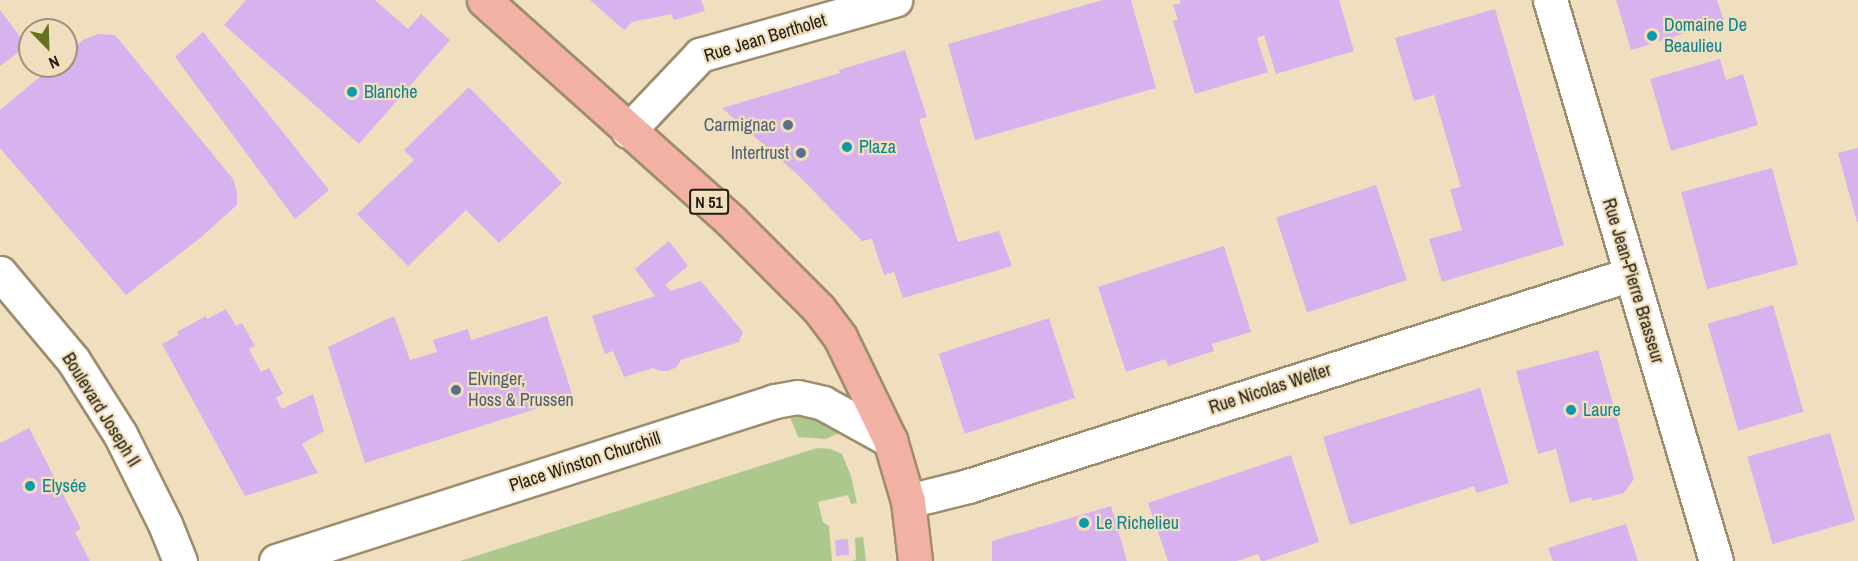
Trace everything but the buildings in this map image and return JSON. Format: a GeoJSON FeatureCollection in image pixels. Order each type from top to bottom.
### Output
{"type":"FeatureCollection","features":[{"type":"Feature","properties":{"kind":"main road","name":"N 51"},"geometry":{"type":"LineString","coordinates":[[484,0],[731,221],[819,309],[840,337],[890,440],[908,501],[915,561]]}},
{"type":"Feature","properties":{"kind":"street","name":"Rue Jean Bertholet"},"geometry":{"type":"LineString","coordinates":[[628,131],[700,55],[895,0]]}},
{"type":"Feature","properties":{"kind":"street","name":"Rue Jean-Pierre Brasseur"},"geometry":{"type":"LineString","coordinates":[[1550,0],[1716,561]]}},
{"type":"Feature","properties":{"kind":"street","name":"Boulevard Joseph II"},"geometry":{"type":"LineString","coordinates":[[0,273],[73,360],[120,434],[165,524],[180,561]]}},
{"type":"Feature","properties":{"kind":"street","name":"Rue Nicolas Welter"},"geometry":{"type":"LineString","coordinates":[[908,501],[968,486],[1631,274]]}},
{"type":"Feature","properties":{"kind":"street","name":"Place Winston Churchill"},"geometry":{"type":"LineString","coordinates":[[276,561],[775,401],[798,397],[823,403],[890,440]]}},
{"type":"Feature","properties":{"kind":"green space"},"geometry":{"type":"Polygon","coordinates":[[[787,409],[801,410],[830,423],[839,433],[826,439],[798,437],[787,409]]]}},
{"type":"Feature","properties":{"kind":"green space"},"geometry":{"type":"Polygon","coordinates":[[[817,448],[831,449],[842,454],[851,476],[857,503],[851,504],[848,495],[818,502],[823,522],[829,526],[832,561],[460,561],[817,448]]]}},
{"type":"Feature","properties":{"kind":"green space"},"geometry":{"type":"Polygon","coordinates":[[[863,537],[866,561],[851,561],[856,560],[855,538],[863,537]]]}},
{"type":"Feature","properties":{"kind":"place","name":"Domaine De Beaulieu"},"geometry":{"type":"Point","coordinates":[1652,36]}},
{"type":"Feature","properties":{"kind":"place","name":"Blanche"},"geometry":{"type":"Point","coordinates":[352,92]}},
{"type":"Feature","properties":{"kind":"place","name":"Carmignac"},"geometry":{"type":"Point","coordinates":[788,125]}},
{"type":"Feature","properties":{"kind":"place","name":"Plaza"},"geometry":{"type":"Point","coordinates":[847,147]}},
{"type":"Feature","properties":{"kind":"place","name":"Intertrust"},"geometry":{"type":"Point","coordinates":[801,153]}},
{"type":"Feature","properties":{"kind":"place","name":"Elvinger, Hoss & Prussen"},"geometry":{"type":"Point","coordinates":[456,390]}},
{"type":"Feature","properties":{"kind":"place","name":"Laure"},"geometry":{"type":"Point","coordinates":[1571,410]}},
{"type":"Feature","properties":{"kind":"place","name":"Elysée"},"geometry":{"type":"Point","coordinates":[30,486]}},
{"type":"Feature","properties":{"kind":"place","name":"Le Richelieu"},"geometry":{"type":"Point","coordinates":[1084,523]}}]}
